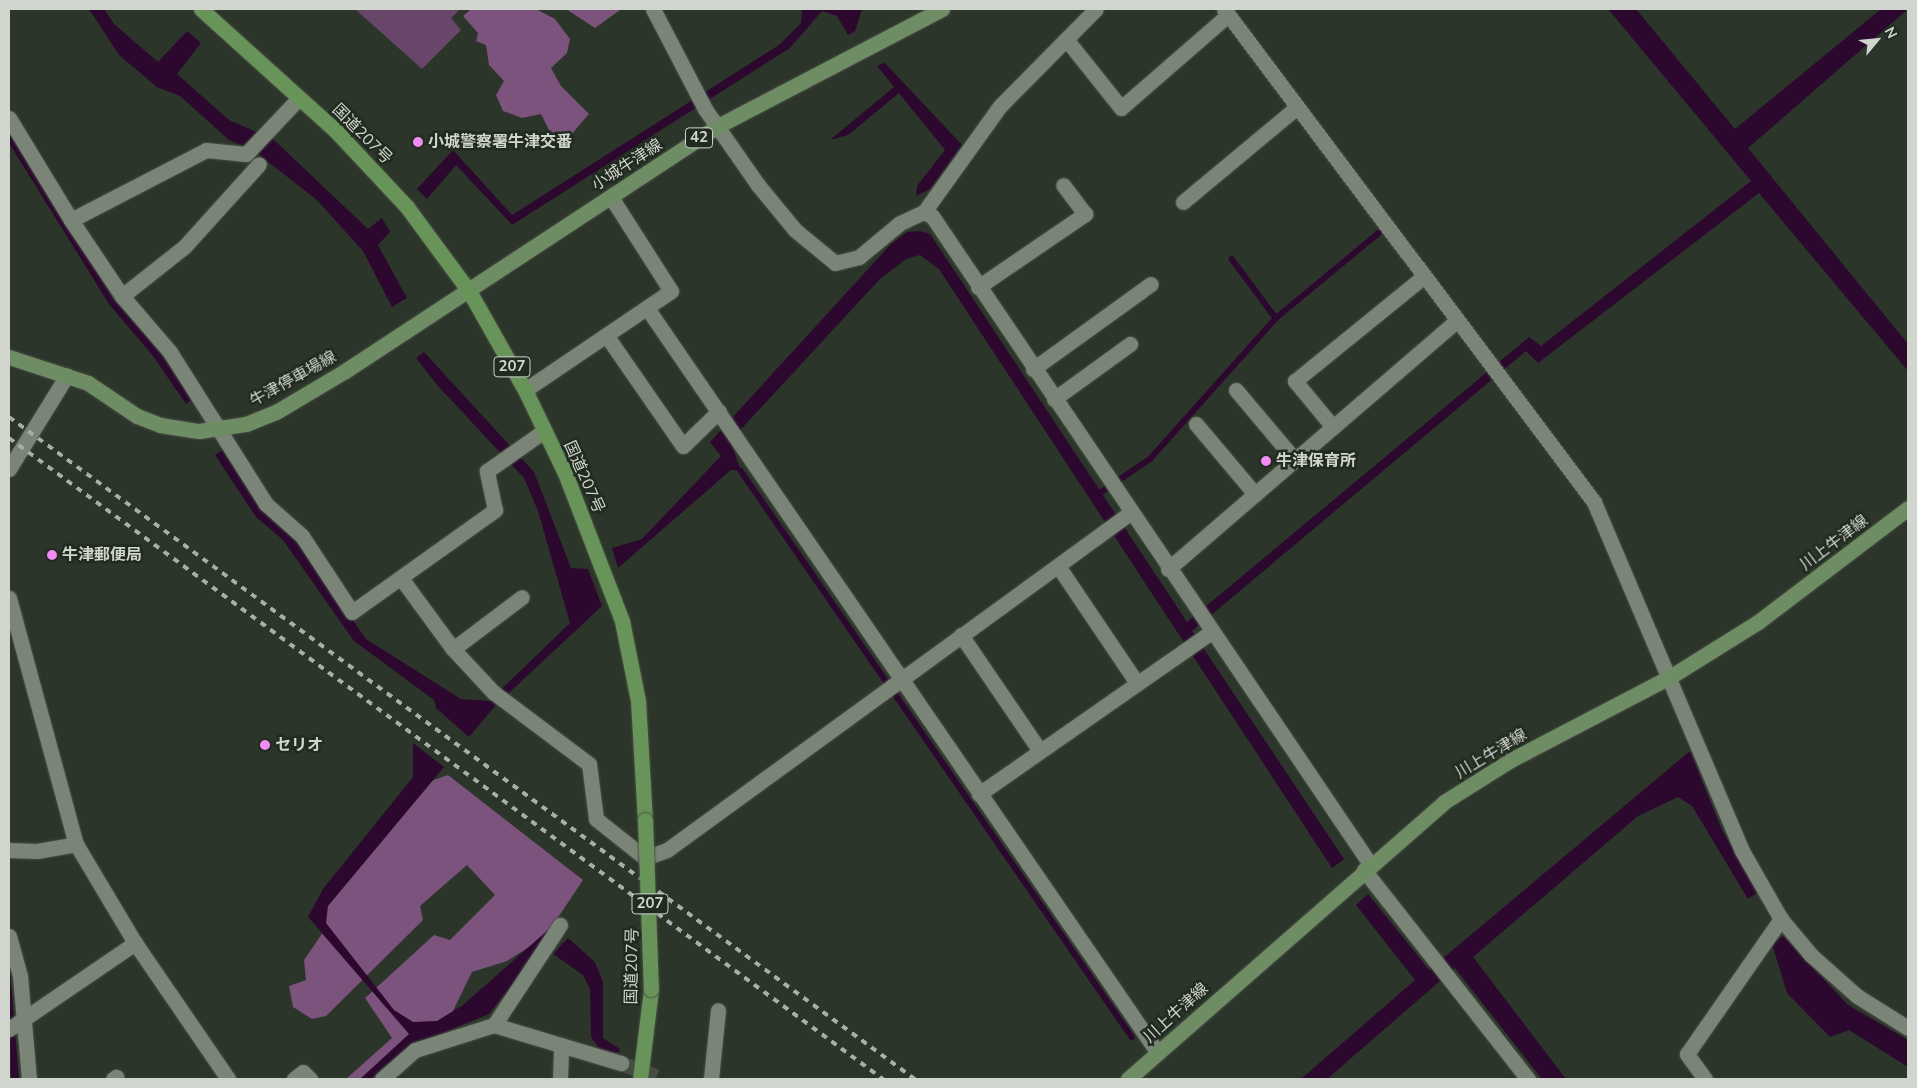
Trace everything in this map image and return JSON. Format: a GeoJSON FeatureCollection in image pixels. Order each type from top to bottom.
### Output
{"type":"FeatureCollection","features":[{"type":"Feature","properties":{"kind":"highway","name":"国道207号"},"geometry":{"type":"LineString","coordinates":[[201,9],[300,98],[395,194],[469,291],[525,390],[590,535],[622,621],[638,700],[645,820],[651,989],[640,1079]]}},
{"type":"Feature","properties":{"kind":"main road","name":"小城牛津線"},"geometry":{"type":"LineString","coordinates":[[469,291],[718,126],[942,9]]}},
{"type":"Feature","properties":{"kind":"main road","name":"牛津停車場線"},"geometry":{"type":"LineString","coordinates":[[9,357],[67,374],[160,425],[218,430],[276,412],[469,291]]}},
{"type":"Feature","properties":{"kind":"main road","name":"川上牛津線"},"geometry":{"type":"LineString","coordinates":[[1128,1079],[1367,867],[1444,802],[1509,761],[1670,677],[1758,622],[1908,508]]}},
{"type":"Feature","properties":{"kind":"street"},"geometry":{"type":"LineString","coordinates":[[653,9],[705,109],[758,185],[796,230],[835,263],[859,257],[900,223],[924,212],[1000,106],[1096,9]]}},
{"type":"Feature","properties":{"kind":"street"},"geometry":{"type":"LineString","coordinates":[[1066,39],[1121,108],[1226,12],[1594,502],[1670,677],[1741,849],[1781,918],[1811,955],[1857,996],[1908,1028]]}},
{"type":"Feature","properties":{"kind":"street"},"geometry":{"type":"LineString","coordinates":[[71,220],[206,150],[246,154],[300,98]]}},
{"type":"Feature","properties":{"kind":"street"},"geometry":{"type":"LineString","coordinates":[[1183,202],[1297,107]]}},
{"type":"Feature","properties":{"kind":"street"},"geometry":{"type":"LineString","coordinates":[[9,118],[71,220],[122,296],[170,352],[266,504],[302,536],[352,612],[495,510],[487,471],[544,431]]}},
{"type":"Feature","properties":{"kind":"street"},"geometry":{"type":"LineString","coordinates":[[122,296],[185,246],[260,164]]}},
{"type":"Feature","properties":{"kind":"street"},"geometry":{"type":"LineString","coordinates":[[978,287],[1085,214],[1063,185]]}},
{"type":"Feature","properties":{"kind":"street"},"geometry":{"type":"LineString","coordinates":[[525,390],[672,291],[611,196]]}},
{"type":"Feature","properties":{"kind":"street"},"geometry":{"type":"LineString","coordinates":[[924,212],[932,216],[1367,867],[1433,958],[1528,1079]]}},
{"type":"Feature","properties":{"kind":"street"},"geometry":{"type":"LineString","coordinates":[[1333,427],[1295,381],[1424,276]]}},
{"type":"Feature","properties":{"kind":"street"},"geometry":{"type":"LineString","coordinates":[[1033,369],[1151,284]]}},
{"type":"Feature","properties":{"kind":"street"},"geometry":{"type":"LineString","coordinates":[[647,308],[740,441],[978,794],[1158,1053]]}},
{"type":"Feature","properties":{"kind":"street"},"geometry":{"type":"LineString","coordinates":[[1168,569],[1457,320]]}},
{"type":"Feature","properties":{"kind":"street"},"geometry":{"type":"LineString","coordinates":[[606,335],[683,446],[722,415]]}},
{"type":"Feature","properties":{"kind":"street"},"geometry":{"type":"LineString","coordinates":[[1054,399],[1130,344]]}},
{"type":"Feature","properties":{"kind":"street"},"geometry":{"type":"LineString","coordinates":[[9,469],[67,374]]}},
{"type":"Feature","properties":{"kind":"street"},"geometry":{"type":"LineString","coordinates":[[1236,390],[1295,460]]}},
{"type":"Feature","properties":{"kind":"street"},"geometry":{"type":"LineString","coordinates":[[1196,424],[1255,494]]}},
{"type":"Feature","properties":{"kind":"street"},"geometry":{"type":"LineString","coordinates":[[401,578],[453,649],[499,696],[589,764],[596,819],[645,858],[667,850],[1130,513]]}},
{"type":"Feature","properties":{"kind":"street"},"geometry":{"type":"LineString","coordinates":[[1058,566],[1137,683]]}},
{"type":"Feature","properties":{"kind":"street"},"geometry":{"type":"LineString","coordinates":[[453,649],[522,597]]}},
{"type":"Feature","properties":{"kind":"street"},"geometry":{"type":"LineString","coordinates":[[10,607],[76,844],[135,943],[228,1079]]}},
{"type":"Feature","properties":{"kind":"street"},"geometry":{"type":"LineString","coordinates":[[978,794],[1211,632]]}},
{"type":"Feature","properties":{"kind":"street"},"geometry":{"type":"LineString","coordinates":[[961,635],[1040,751]]}},
{"type":"Feature","properties":{"kind":"street"},"geometry":{"type":"LineString","coordinates":[[9,850],[37,851],[76,844]]}},
{"type":"Feature","properties":{"kind":"street"},"geometry":{"type":"LineString","coordinates":[[1705,1079],[1687,1054],[1781,918]]}},
{"type":"Feature","properties":{"kind":"street"},"geometry":{"type":"LineString","coordinates":[[494,1025],[560,925]]}},
{"type":"Feature","properties":{"kind":"street"},"geometry":{"type":"LineString","coordinates":[[9,936],[20,976],[15,1025],[28,1079]]}},
{"type":"Feature","properties":{"kind":"street"},"geometry":{"type":"LineString","coordinates":[[15,1025],[135,943]]}},
{"type":"Feature","properties":{"kind":"street"},"geometry":{"type":"LineString","coordinates":[[710,1079],[718,1010]]}},
{"type":"Feature","properties":{"kind":"street"},"geometry":{"type":"LineString","coordinates":[[382,1079],[415,1050],[494,1025],[621,1063]]}},
{"type":"Feature","properties":{"kind":"street"},"geometry":{"type":"LineString","coordinates":[[560,1079],[561,1045]]}},
{"type":"Feature","properties":{"kind":"street"},"geometry":{"type":"LineString","coordinates":[[294,1079],[303,1072],[310,1079]]}},
{"type":"Feature","properties":{"kind":"shaded area"},"geometry":{"type":"Polygon","coordinates":[[[89,9],[104,9],[114,24],[158,62],[187,31],[201,43],[177,74],[229,120],[273,139],[368,229],[382,218],[390,232],[378,245],[407,298],[392,307],[363,251],[317,200],[253,150],[229,140],[180,96],[157,87],[119,55],[89,9]]]}},
{"type":"Feature","properties":{"kind":"shaded area"},"geometry":{"type":"Polygon","coordinates":[[[355,9],[460,9],[451,18],[461,30],[422,69],[355,9]]]}},
{"type":"Feature","properties":{"kind":"shaded area"},"geometry":{"type":"Polygon","coordinates":[[[471,9],[536,9],[555,19],[570,39],[567,53],[551,68],[561,86],[589,114],[570,136],[551,134],[541,114],[522,118],[503,111],[496,95],[504,81],[489,65],[486,45],[476,41],[478,33],[463,16],[471,9]]]}},
{"type":"Feature","properties":{"kind":"shaded area"},"geometry":{"type":"Polygon","coordinates":[[[566,9],[620,9],[620,10],[595,28],[566,9]]]}},
{"type":"Feature","properties":{"kind":"shaded area"},"geometry":{"type":"Polygon","coordinates":[[[802,9],[862,9],[855,31],[848,35],[837,16],[822,11],[790,48],[512,225],[456,165],[427,199],[417,189],[453,150],[512,215],[779,45],[801,23],[802,9]]]}},
{"type":"Feature","properties":{"kind":"shaded area"},"geometry":{"type":"Polygon","coordinates":[[[1608,9],[1636,9],[1735,129],[1881,9],[1908,9],[1748,148],[1908,344],[1908,371],[1759,193],[1538,363],[1526,351],[1192,631],[1344,859],[1332,868],[939,269],[920,255],[906,259],[879,280],[730,441],[741,471],[731,470],[618,568],[612,548],[642,539],[721,456],[710,442],[891,244],[907,232],[920,231],[930,234],[1187,622],[1529,337],[1541,346],[1751,181],[1608,9]]]}},
{"type":"Feature","properties":{"kind":"shaded area"},"geometry":{"type":"Polygon","coordinates":[[[885,63],[962,145],[930,189],[916,196],[917,186],[945,150],[899,93],[848,135],[830,140],[894,87],[877,66],[885,63]]]}},
{"type":"Feature","properties":{"kind":"shaded area"},"geometry":{"type":"Polygon","coordinates":[[[9,130],[113,299],[158,350],[192,400],[186,404],[153,356],[109,304],[9,143],[9,130]]]}},
{"type":"Feature","properties":{"kind":"shaded area"},"geometry":{"type":"Polygon","coordinates":[[[424,352],[534,472],[571,568],[588,569],[602,606],[495,706],[469,737],[436,708],[434,700],[354,641],[283,540],[256,517],[215,455],[222,450],[262,511],[297,540],[366,639],[461,699],[489,701],[570,623],[538,511],[524,478],[438,386],[416,358],[424,352]]]}},
{"type":"Feature","properties":{"kind":"shaded area"},"geometry":{"type":"Polygon","coordinates":[[[413,743],[444,767],[328,906],[326,923],[394,1010],[413,1022],[437,1021],[463,1005],[548,930],[554,931],[489,1014],[408,1047],[370,1079],[360,1079],[409,1034],[308,917],[323,889],[413,777],[413,743]]]}},
{"type":"Feature","properties":{"kind":"shaded area"},"geometry":{"type":"Polygon","coordinates":[[[1690,751],[1722,830],[1757,893],[1748,899],[1692,806],[1678,797],[1638,816],[1473,957],[1566,1079],[1542,1079],[1455,968],[1327,1079],[1301,1079],[1415,980],[1356,905],[1368,894],[1429,970],[1690,751]]]}},
{"type":"Feature","properties":{"kind":"shaded area"},"geometry":{"type":"Polygon","coordinates":[[[448,775],[583,880],[545,937],[507,961],[472,972],[448,1021],[366,1079],[346,1079],[392,1038],[365,998],[434,935],[450,940],[495,895],[467,865],[420,906],[423,920],[326,1016],[312,1019],[293,1007],[289,986],[306,980],[304,960],[326,928],[324,901],[428,782],[448,775]]]}},
{"type":"Feature","properties":{"kind":"shaded area"},"geometry":{"type":"Polygon","coordinates":[[[1783,936],[1848,1005],[1908,1040],[1908,1067],[1849,1030],[1830,1037],[1787,993],[1772,944],[1783,936]]]}},
{"type":"Feature","properties":{"kind":"shaded area"},"geometry":{"type":"Polygon","coordinates":[[[568,938],[595,962],[603,982],[603,1038],[620,1049],[619,1053],[599,1048],[591,1037],[590,989],[583,975],[553,954],[568,938]]]}},
{"type":"Feature","properties":{"kind":"shaded area"},"geometry":{"type":"Polygon","coordinates":[[[9,965],[10,970],[19,1079],[11,1079],[9,965]]]}},
{"type":"Feature","properties":{"kind":"waterway"},"geometry":{"type":"LineString","coordinates":[[1100,493],[1150,459],[1276,318],[1380,232]]}},
{"type":"Feature","properties":{"kind":"waterway"},"geometry":{"type":"LineString","coordinates":[[1232,259],[1276,318]]}},
{"type":"Feature","properties":{"kind":"waterway"},"geometry":{"type":"LineString","coordinates":[[741,471],[1132,1037]]}},
{"type":"Feature","properties":{"kind":"tunnel"},"geometry":{"type":"LineString","coordinates":[[621,1063],[664,1079]]}},
{"type":"Feature","properties":{"kind":"railway"},"geometry":{"type":"LineString","coordinates":[[9,417],[915,1079]]}},
{"type":"Feature","properties":{"kind":"railway"},"geometry":{"type":"LineString","coordinates":[[9,438],[883,1079]]}},
{"type":"Feature","properties":{"kind":"place","name":"小城警察署牛津交番"},"geometry":{"type":"Point","coordinates":[418,142]}},
{"type":"Feature","properties":{"kind":"place","name":"牛津保育所"},"geometry":{"type":"Point","coordinates":[1266,461]}},
{"type":"Feature","properties":{"kind":"place","name":"牛津郵便局"},"geometry":{"type":"Point","coordinates":[52,555]}},
{"type":"Feature","properties":{"kind":"place","name":"セリオ"},"geometry":{"type":"Point","coordinates":[265,745]}}]}
